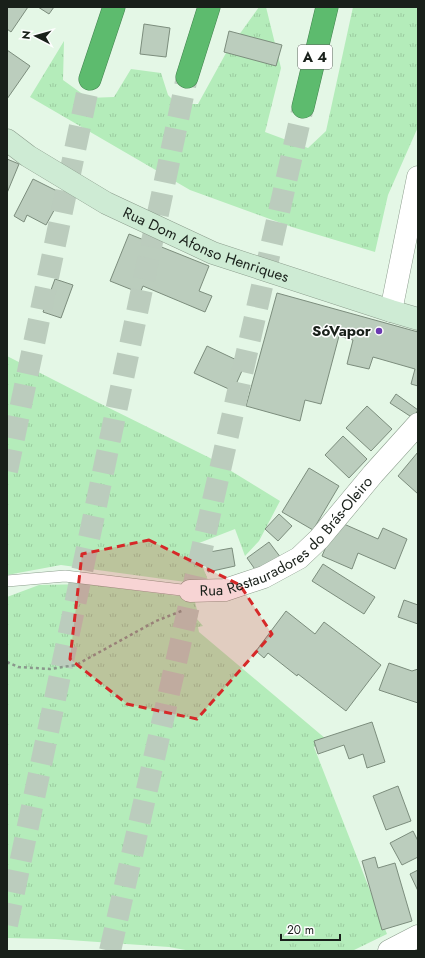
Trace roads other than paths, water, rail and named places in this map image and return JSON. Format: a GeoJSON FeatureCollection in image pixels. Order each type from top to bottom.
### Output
{"type":"FeatureCollection","features":[{"type":"Feature","properties":{"kind":"highway"},"geometry":{"type":"LineString","coordinates":[[90,79],[114,7]]}},
{"type":"Feature","properties":{"kind":"highway"},"geometry":{"type":"LineString","coordinates":[[187,77],[209,7]]}},
{"type":"Feature","properties":{"kind":"highway","name":"A 4"},"geometry":{"type":"LineString","coordinates":[[303,107],[327,7]]}},
{"type":"Feature","properties":{"kind":"main road","name":"Rua Dom Afonso Henriques"},"geometry":{"type":"LineString","coordinates":[[7,140],[28,156],[106,203],[213,253],[418,319]]}},
{"type":"Feature","properties":{"kind":"street"},"geometry":{"type":"LineString","coordinates":[[391,311],[418,178]]}},
{"type":"Feature","properties":{"kind":"street","name":"Rua Restauradores do Brás-Oleiro"},"geometry":{"type":"LineString","coordinates":[[189,600],[226,590],[264,577],[299,558],[319,539],[373,474],[418,424]]}},
{"type":"Feature","properties":{"kind":"street"},"geometry":{"type":"LineString","coordinates":[[389,951],[418,936]]}},
{"type":"Feature","properties":{"kind":"lane","name":"Rua Restauradores do Brás-Oleiro"},"geometry":{"type":"LineString","coordinates":[[7,581],[65,576],[189,600]]}},
{"type":"Feature","properties":{"kind":"tunnel"},"geometry":{"type":"LineString","coordinates":[[7,925],[187,77]]}},
{"type":"Feature","properties":{"kind":"tunnel"},"geometry":{"type":"LineString","coordinates":[[7,471],[90,79]]}},
{"type":"Feature","properties":{"kind":"tunnel"},"geometry":{"type":"LineString","coordinates":[[110,951],[303,107]]}},
{"type":"Feature","properties":{"kind":"place","name":"SóVapor"},"geometry":{"type":"Point","coordinates":[379,331]}}]}
